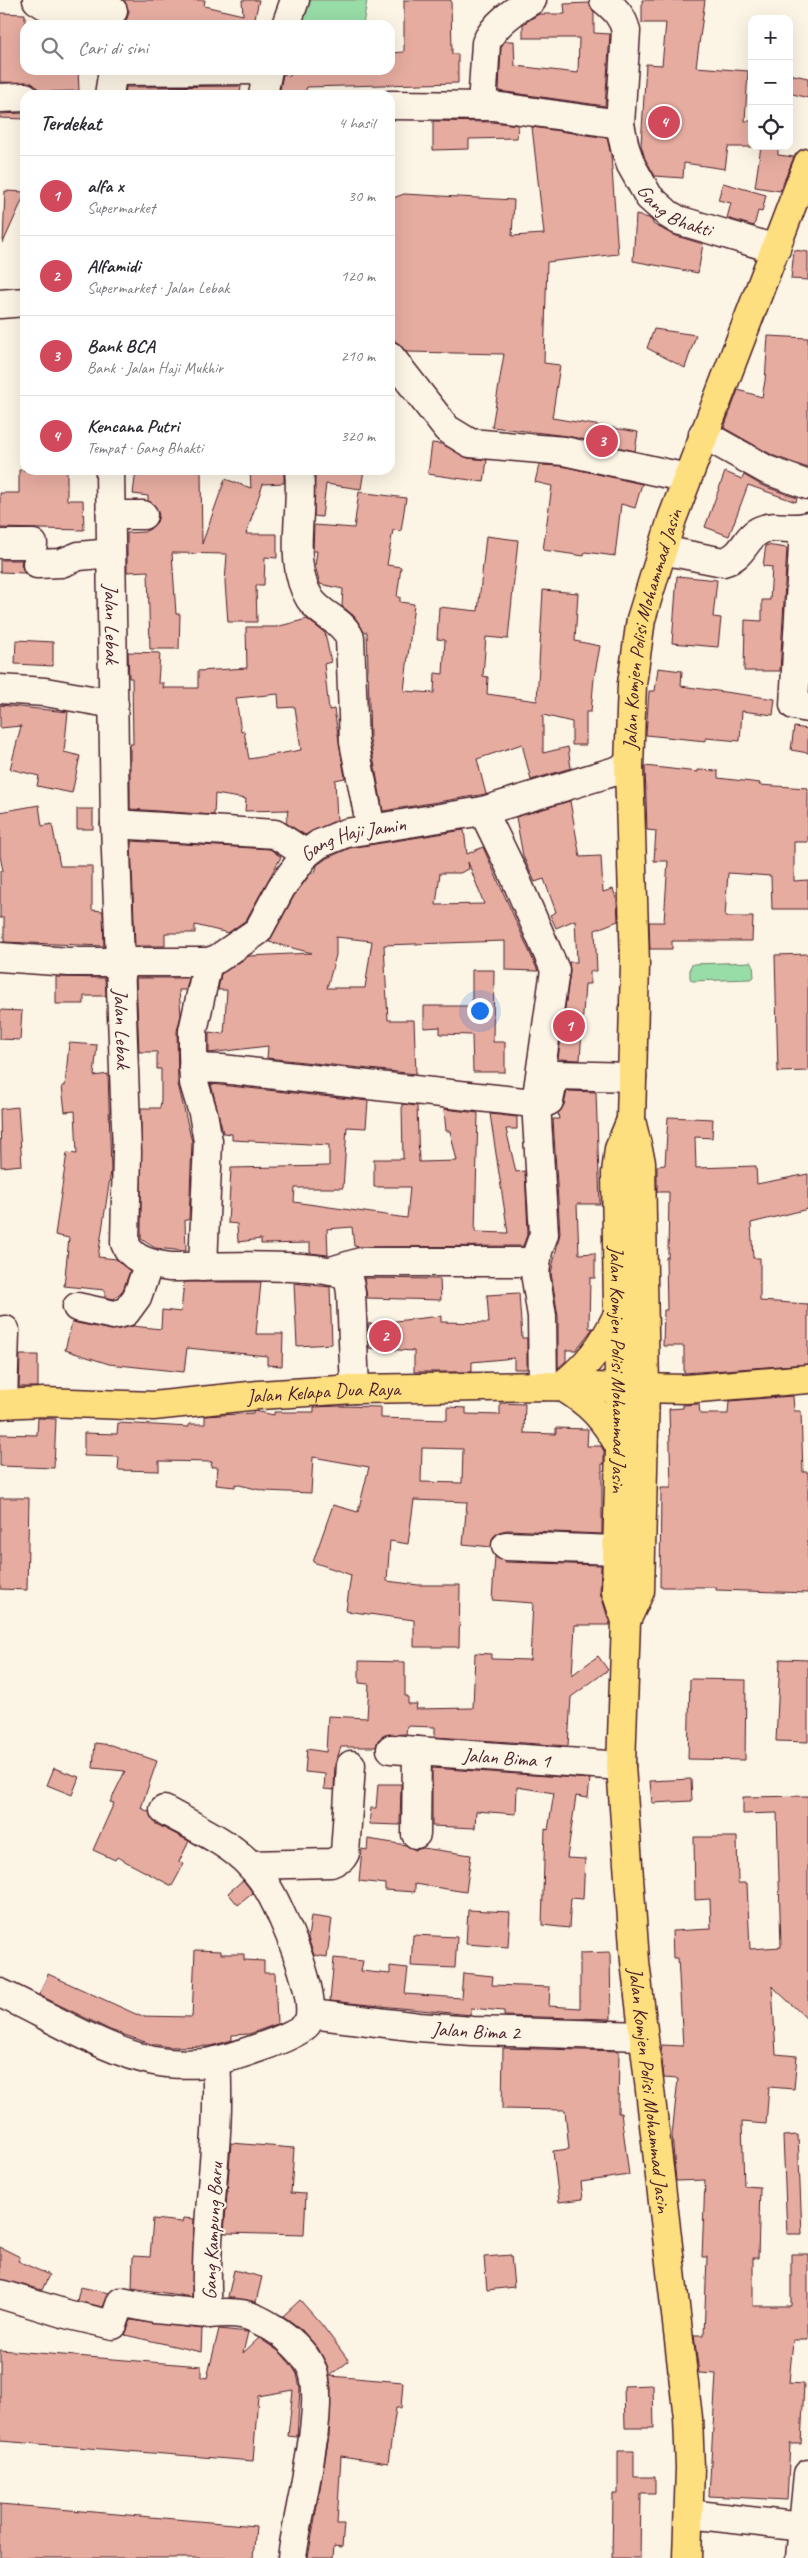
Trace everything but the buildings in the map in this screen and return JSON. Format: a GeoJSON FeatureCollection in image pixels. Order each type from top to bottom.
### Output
{"type":"FeatureCollection","features":[{"type":"Feature","properties":{"kind":"main road","name":"Jalan Komjen Polisi Mohammad Jasin"},"geometry":{"type":"LineString","coordinates":[[626,1621],[640,1591],[633,1389],[641,1162],[631,1120],[635,965],[629,767],[629,719],[636,648],[641,619],[687,478],[808,163]]}},
{"type":"Feature","properties":{"kind":"main road","name":"Jalan Komjen Polisi Mohammad Jasin"},"geometry":{"type":"LineString","coordinates":[[631,1120],[617,1157],[618,1312],[633,1389],[620,1448],[617,1550],[616,1592],[626,1621],[622,1766],[632,1932],[683,2372],[690,2468],[689,2514],[693,2557]]}},
{"type":"Feature","properties":{"kind":"main road"},"geometry":{"type":"LineString","coordinates":[[552,1386],[596,1354],[609,1334],[618,1312]]}},
{"type":"Feature","properties":{"kind":"main road","name":"Jalan Kelapa Dua Raya"},"geometry":{"type":"LineString","coordinates":[[2,1404],[44,1402],[153,1406],[259,1395],[355,1389],[552,1386],[633,1389],[716,1388],[808,1379]]}},
{"type":"Feature","properties":{"kind":"main road"},"geometry":{"type":"LineString","coordinates":[[552,1386],[586,1401],[606,1422],[620,1448]]}},
{"type":"Feature","properties":{"kind":"street"},"geometry":{"type":"LineString","coordinates":[[37,0],[45,6],[57,10],[113,12]]}},
{"type":"Feature","properties":{"kind":"street"},"geometry":{"type":"LineString","coordinates":[[288,20],[295,0]]}},
{"type":"Feature","properties":{"kind":"street"},"geometry":{"type":"LineString","coordinates":[[482,106],[486,43],[490,34],[504,20],[532,0]]}},
{"type":"Feature","properties":{"kind":"street","name":"Gang Bhakti"},"geometry":{"type":"LineString","coordinates":[[613,3],[624,22],[626,31],[620,124],[625,148],[639,181],[649,196],[668,214],[691,224],[776,249]]}},
{"type":"Feature","properties":{"kind":"street"},"geometry":{"type":"LineString","coordinates":[[112,79],[181,75]]}},
{"type":"Feature","properties":{"kind":"street"},"geometry":{"type":"LineString","coordinates":[[264,90],[267,75]]}},
{"type":"Feature","properties":{"kind":"street"},"geometry":{"type":"LineString","coordinates":[[0,98],[20,97]]}},
{"type":"Feature","properties":{"kind":"street"},"geometry":{"type":"LineString","coordinates":[[395,105],[482,106],[620,124]]}},
{"type":"Feature","properties":{"kind":"street"},"geometry":{"type":"LineString","coordinates":[[0,304],[20,302]]}},
{"type":"Feature","properties":{"kind":"street"},"geometry":{"type":"LineString","coordinates":[[395,362],[447,429],[470,443],[564,451],[687,478]]}},
{"type":"Feature","properties":{"kind":"street"},"geometry":{"type":"LineString","coordinates":[[703,434],[767,470],[808,485]]}},
{"type":"Feature","properties":{"kind":"street","name":"Jalan Lebak"},"geometry":{"type":"LineString","coordinates":[[110,475],[115,824],[122,962],[127,1152],[125,1243],[127,1250],[149,1263],[170,1267],[302,1268],[330,1271],[345,1277],[349,1282],[355,1389]]}},
{"type":"Feature","properties":{"kind":"street"},"geometry":{"type":"LineString","coordinates":[[299,475],[299,546],[302,577],[310,600],[324,613],[342,624],[350,638],[354,742],[370,829]]}},
{"type":"Feature","properties":{"kind":"street"},"geometry":{"type":"LineString","coordinates":[[111,514],[143,515]]}},
{"type":"Feature","properties":{"kind":"street"},"geometry":{"type":"LineString","coordinates":[[662,550],[723,562],[733,559],[741,552],[753,534],[763,529],[806,527],[794,706],[808,708]]}},
{"type":"Feature","properties":{"kind":"street"},"geometry":{"type":"LineString","coordinates":[[0,544],[61,564],[79,556],[112,553]]}},
{"type":"Feature","properties":{"kind":"street"},"geometry":{"type":"LineString","coordinates":[[0,689],[45,692],[114,704]]}},
{"type":"Feature","properties":{"kind":"street","name":"Gang Haji Jamin"},"geometry":{"type":"LineString","coordinates":[[0,957],[69,962],[208,962],[217,959],[258,931],[281,888],[306,854],[319,844],[333,837],[370,829],[482,811],[629,767]]}},
{"type":"Feature","properties":{"kind":"street"},"geometry":{"type":"LineString","coordinates":[[482,811],[514,875],[554,970],[536,1103],[544,1234],[535,1262],[535,1287],[542,1316],[552,1386]]}},
{"type":"Feature","properties":{"kind":"street"},"geometry":{"type":"LineString","coordinates":[[115,824],[276,834],[306,854]]}},
{"type":"Feature","properties":{"kind":"street"},"geometry":{"type":"LineString","coordinates":[[203,1267],[208,1141],[192,1068],[193,1032],[208,962]]}},
{"type":"Feature","properties":{"kind":"street"},"geometry":{"type":"LineString","coordinates":[[192,1068],[222,1069],[544,1104],[549,1101],[554,1077],[557,1075],[632,1077]]}},
{"type":"Feature","properties":{"kind":"street"},"geometry":{"type":"LineString","coordinates":[[330,1271],[361,1262],[535,1262]]}},
{"type":"Feature","properties":{"kind":"street"},"geometry":{"type":"LineString","coordinates":[[77,1307],[114,1315],[126,1312],[137,1297],[149,1263]]}},
{"type":"Feature","properties":{"kind":"street"},"geometry":{"type":"LineString","coordinates":[[2,1404],[5,1330]]}},
{"type":"Feature","properties":{"kind":"street"},"geometry":{"type":"LineString","coordinates":[[506,1546],[617,1550]]}},
{"type":"Feature","properties":{"kind":"street","name":"Jalan Bima 1"},"geometry":{"type":"LineString","coordinates":[[416,1834],[404,1750],[622,1766]]}},
{"type":"Feature","properties":{"kind":"street"},"geometry":{"type":"LineString","coordinates":[[250,1865],[331,1863],[342,1858],[345,1853],[351,1765]]}},
{"type":"Feature","properties":{"kind":"street"},"geometry":{"type":"LineString","coordinates":[[0,1994],[135,2055],[166,2062],[201,2063],[216,2061],[283,2038],[307,2024],[311,2014],[309,1998],[293,1944],[269,1891],[250,1865],[239,1855],[164,1810]]}},
{"type":"Feature","properties":{"kind":"street","name":"Jalan Bima 2"},"geometry":{"type":"LineString","coordinates":[[311,2014],[419,2028],[473,2032],[643,2036]]}},
{"type":"Feature","properties":{"kind":"street","name":"Gang Kampung Baru"},"geometry":{"type":"LineString","coordinates":[[216,2061],[217,2139],[208,2216],[208,2314],[234,2312],[256,2316],[283,2334],[308,2361],[317,2394],[292,2558]]}},
{"type":"Feature","properties":{"kind":"street"},"geometry":{"type":"LineString","coordinates":[[0,2294],[66,2314],[113,2325],[121,2302],[181,2312],[208,2314]]}},
{"type":"Feature","properties":{"kind":"street"},"geometry":{"type":"LineString","coordinates":[[800,2558],[808,2474]]}},
{"type":"Feature","properties":{"kind":"street"},"geometry":{"type":"LineString","coordinates":[[689,2514],[803,2527]]}},
{"type":"Feature","properties":{"kind":"green space"},"geometry":{"type":"Polygon","coordinates":[[[295,0],[367,0],[364,20],[291,20],[295,0]]]}},
{"type":"Feature","properties":{"kind":"green space"},"geometry":{"type":"Polygon","coordinates":[[[751,962],[754,977],[751,979],[692,981],[690,978],[690,967],[693,964],[751,962]]]}},
{"type":"Feature","properties":{"kind":"place","name":"Kencana Putri"},"geometry":{"type":"Point","coordinates":[664,122]}},
{"type":"Feature","properties":{"kind":"place","name":"Bank BCA"},"geometry":{"type":"Point","coordinates":[602,441]}},
{"type":"Feature","properties":{"kind":"place","name":"alfa x"},"geometry":{"type":"Point","coordinates":[569,1026]}},
{"type":"Feature","properties":{"kind":"place","name":"Alfamidi"},"geometry":{"type":"Point","coordinates":[385,1336]}}]}
